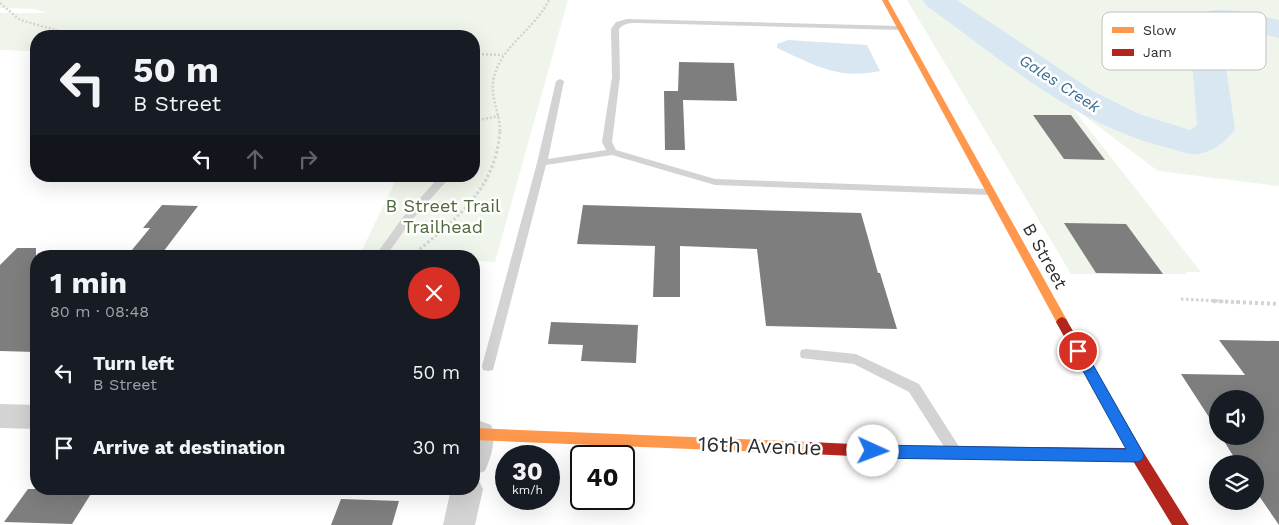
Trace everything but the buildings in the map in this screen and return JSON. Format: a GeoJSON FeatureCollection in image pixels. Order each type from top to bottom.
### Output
{"type":"FeatureCollection","features":[{"type":"Feature","properties":{"kind":"main road","name":"B Street"},"geometry":{"type":"LineString","coordinates":[[885,0],[989,192],[1137,456],[1181,525]]}},
{"type":"Feature","properties":{"kind":"main road","name":"16th Avenue"},"geometry":{"type":"LineString","coordinates":[[480,443],[1137,456]]}},
{"type":"Feature","properties":{"kind":"street"},"geometry":{"type":"LineString","coordinates":[[0,416],[30,417]]}},
{"type":"Feature","properties":{"kind":"street"},"geometry":{"type":"LineString","coordinates":[[459,525],[466,495]]}},
{"type":"Feature","properties":{"kind":"lane"},"geometry":{"type":"LineString","coordinates":[[612,152],[607,142],[616,77],[615,29],[619,24],[638,21],[900,28]]}},
{"type":"Feature","properties":{"kind":"lane"},"geometry":{"type":"LineString","coordinates":[[488,366],[542,163],[560,81]]}},
{"type":"Feature","properties":{"kind":"lane"},"geometry":{"type":"LineString","coordinates":[[542,163],[612,152],[715,182],[989,192]]}},
{"type":"Feature","properties":{"kind":"lane"},"geometry":{"type":"LineString","coordinates":[[384,250],[407,219],[441,182]]}},
{"type":"Feature","properties":{"kind":"lane"},"geometry":{"type":"LineString","coordinates":[[806,354],[856,359],[914,388],[955,453]]}},
{"type":"Feature","properties":{"kind":"path"},"geometry":{"type":"LineString","coordinates":[[419,250],[470,204],[489,175],[500,143],[499,116],[492,88],[493,79],[504,55],[540,17],[549,0]]}},
{"type":"Feature","properties":{"kind":"path"},"geometry":{"type":"LineString","coordinates":[[0,3],[20,20],[53,30]]}},
{"type":"Feature","properties":{"kind":"path"},"geometry":{"type":"LineString","coordinates":[[480,54],[504,55]]}},
{"type":"Feature","properties":{"kind":"path"},"geometry":{"type":"LineString","coordinates":[[480,120],[499,116]]}},
{"type":"Feature","properties":{"kind":"path"},"geometry":{"type":"LineString","coordinates":[[1182,299],[1279,304]]}},
{"type":"Feature","properties":{"kind":"green space","name":"B Street Trail Trailhead"},"geometry":{"type":"Polygon","coordinates":[[[0,0],[568,0],[495,262],[480,261],[480,250],[362,250],[395,182],[480,182],[480,30],[30,30],[30,51],[0,50],[0,13],[46,13],[35,9],[0,8],[0,0]]]}},
{"type":"Feature","properties":{"kind":"green space"},"geometry":{"type":"Polygon","coordinates":[[[907,0],[1279,0],[1279,186],[1158,171],[1070,105],[1201,272],[1186,272],[1187,274],[1071,274],[907,0]]]}},
{"type":"Feature","properties":{"kind":"shaded area"},"geometry":{"type":"Polygon","coordinates":[[[788,40],[867,45],[880,71],[851,74],[815,65],[777,48],[777,44],[788,40]]]}},
{"type":"Feature","properties":{"kind":"waterway","name":"Gales Creek"},"geometry":{"type":"LineString","coordinates":[[937,0],[1080,99],[1126,122],[1160,134],[1196,143],[1216,129],[1209,70]]}},
{"type":"Feature","properties":{"kind":"waterway","name":"Gales Creek"},"geometry":{"type":"LineString","coordinates":[[1266,26],[1279,29]]}},
{"type":"Feature","properties":{"kind":"traffic: slow"},"geometry":{"type":"LineString","coordinates":[[885,0],[1062,322]]}},
{"type":"Feature","properties":{"kind":"traffic: slow"},"geometry":{"type":"LineString","coordinates":[[480,434],[811,448]]}},
{"type":"Feature","properties":{"kind":"traffic: jam"},"geometry":{"type":"LineString","coordinates":[[1062,322],[1137,455],[1181,525]]}},
{"type":"Feature","properties":{"kind":"traffic: jam"},"geometry":{"type":"LineString","coordinates":[[811,448],[893,452],[1137,455]]}},
{"type":"Feature","properties":{"kind":"route"},"geometry":{"type":"LineString","coordinates":[[873,451],[1137,456],[1078,351]]}}]}
